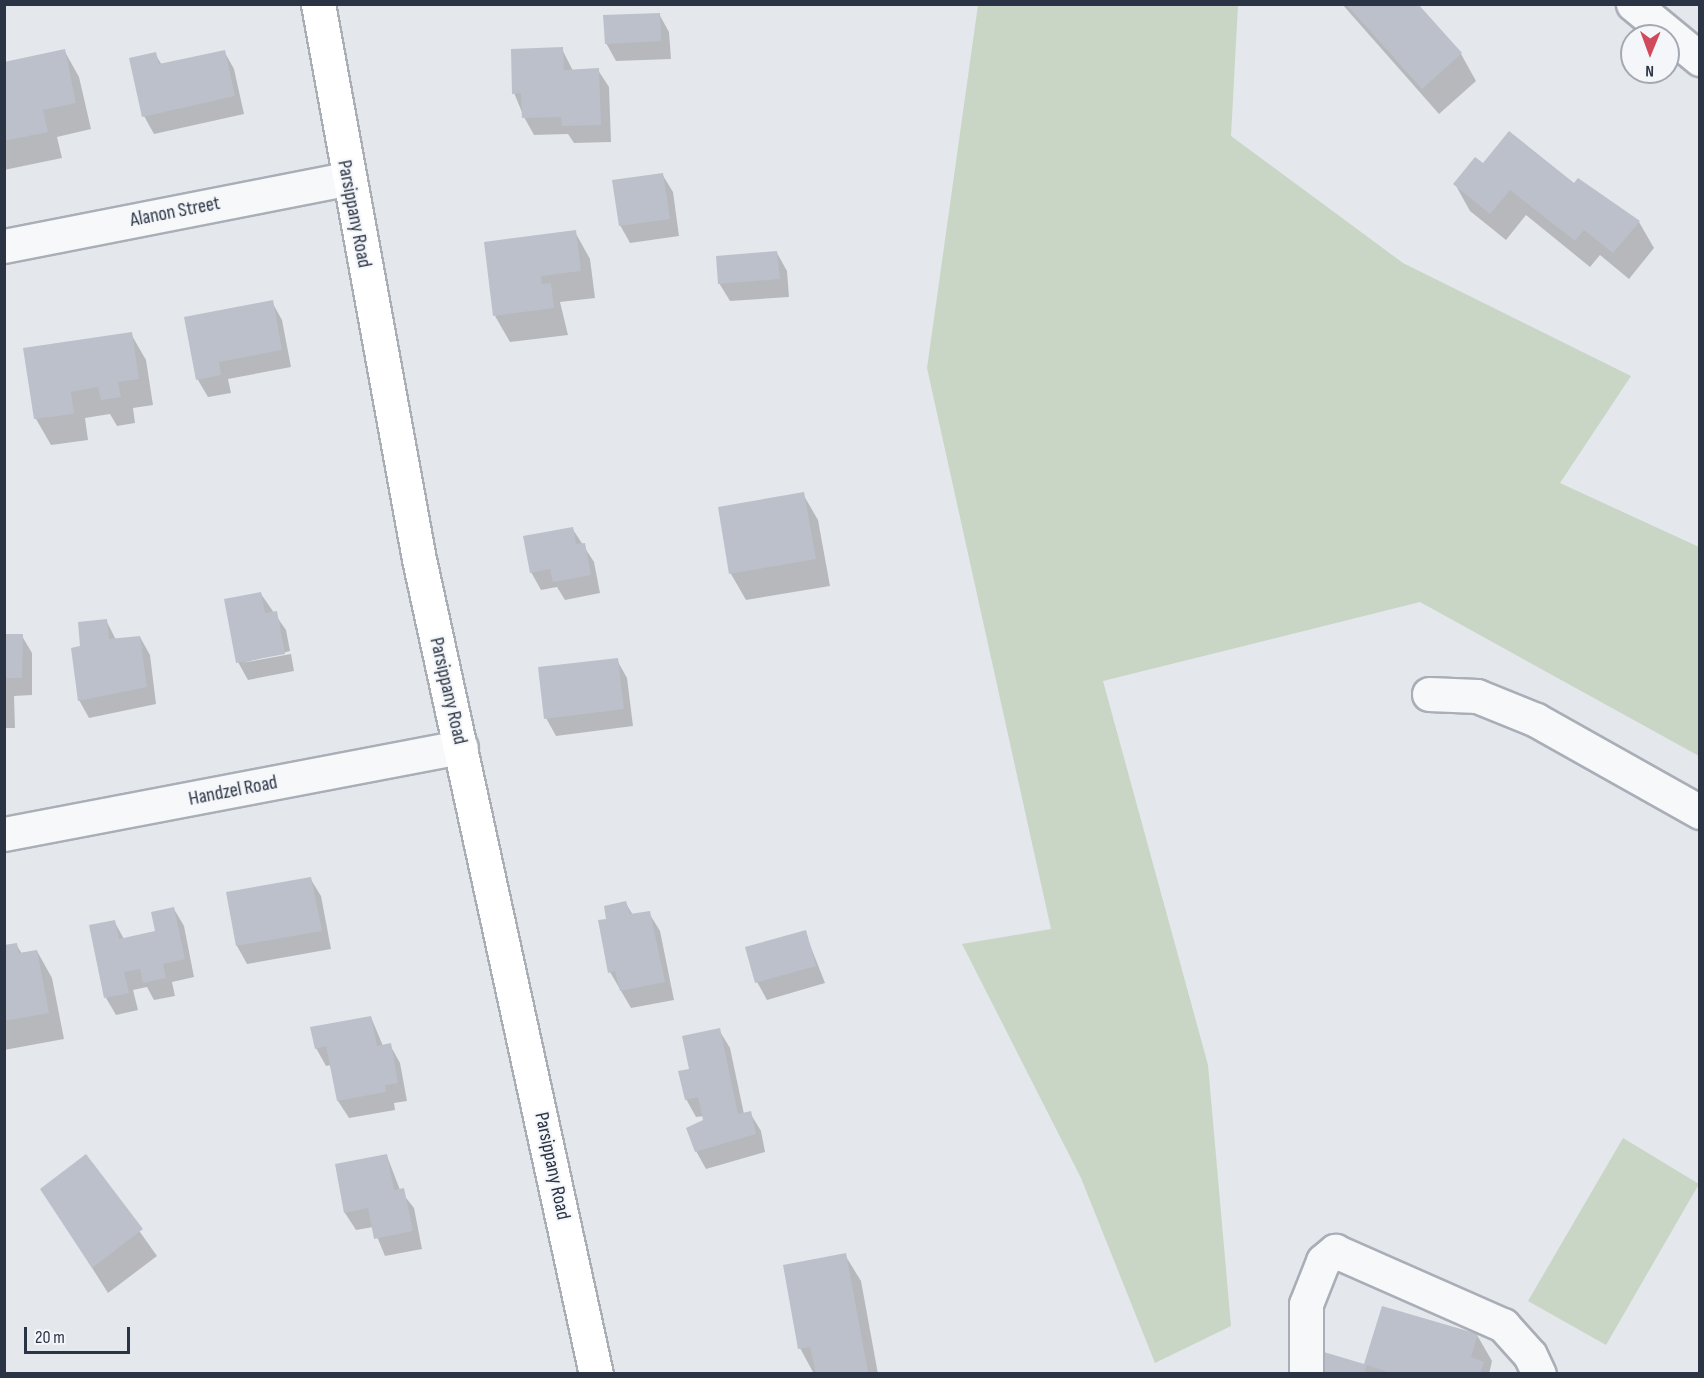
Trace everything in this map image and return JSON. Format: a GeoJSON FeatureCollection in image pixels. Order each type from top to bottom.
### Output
{"type":"FeatureCollection","features":[{"type":"Feature","properties":{"kind":"main road","name":"Parsippany Road"},"geometry":{"type":"LineString","coordinates":[[318,4],[346,179],[461,747],[596,1374]]}},
{"type":"Feature","properties":{"kind":"street"},"geometry":{"type":"LineString","coordinates":[[1633,4],[1700,59]]}},
{"type":"Feature","properties":{"kind":"street","name":"Alanon Street"},"geometry":{"type":"LineString","coordinates":[[4,246],[346,179]]}},
{"type":"Feature","properties":{"kind":"street"},"geometry":{"type":"LineString","coordinates":[[1430,694],[1477,696],[1536,720],[1700,812]]}},
{"type":"Feature","properties":{"kind":"street","name":"Handzel Road"},"geometry":{"type":"LineString","coordinates":[[4,834],[461,747]]}},
{"type":"Feature","properties":{"kind":"street"},"geometry":{"type":"LineString","coordinates":[[1306,1374],[1306,1304],[1323,1261],[1335,1251],[1503,1324],[1539,1374]]}},
{"type":"Feature","properties":{"kind":"green space"},"geometry":{"type":"Polygon","coordinates":[[[978,5],[1238,5],[1231,136],[1403,263],[1631,376],[1560,483],[1699,547],[1699,756],[1420,602],[1103,681],[1208,1065],[1231,1326],[1155,1363],[1081,1178],[962,944],[1051,929],[927,368],[978,5]]]}},
{"type":"Feature","properties":{"kind":"green space"},"geometry":{"type":"Polygon","coordinates":[[[1623,1138],[1699,1184],[1606,1345],[1528,1301],[1623,1138]]]}},
{"type":"Feature","properties":{"kind":"building"},"geometry":{"type":"Polygon","coordinates":[[[1346,4],[1418,4],[1462,53],[1422,89],[1346,4]]]}},
{"type":"Feature","properties":{"kind":"building"},"geometry":{"type":"Polygon","coordinates":[[[660,13],[661,41],[605,44],[603,15],[660,13]]]}},
{"type":"Feature","properties":{"kind":"building"},"geometry":{"type":"Polygon","coordinates":[[[563,47],[564,70],[599,68],[601,125],[562,126],[561,117],[522,118],[521,93],[512,94],[511,49],[563,47]]]}},
{"type":"Feature","properties":{"kind":"building"},"geometry":{"type":"Polygon","coordinates":[[[65,49],[76,103],[43,110],[48,132],[4,141],[4,62],[65,49]]]}},
{"type":"Feature","properties":{"kind":"building"},"geometry":{"type":"Polygon","coordinates":[[[225,50],[235,96],[142,117],[129,58],[156,52],[159,64],[225,50]]]}},
{"type":"Feature","properties":{"kind":"building"},"geometry":{"type":"Polygon","coordinates":[[[1509,131],[1574,183],[1578,178],[1640,221],[1613,253],[1584,230],[1575,241],[1510,190],[1490,214],[1453,184],[1475,157],[1483,163],[1509,131]]]}},
{"type":"Feature","properties":{"kind":"building"},"geometry":{"type":"Polygon","coordinates":[[[663,173],[670,219],[619,226],[612,180],[663,173]]]}},
{"type":"Feature","properties":{"kind":"building"},"geometry":{"type":"Polygon","coordinates":[[[576,230],[581,271],[541,276],[542,284],[551,283],[554,308],[493,316],[484,242],[576,230]]]}},
{"type":"Feature","properties":{"kind":"building"},"geometry":{"type":"Polygon","coordinates":[[[777,251],[780,279],[718,284],[716,256],[777,251]]]}},
{"type":"Feature","properties":{"kind":"building"},"geometry":{"type":"Polygon","coordinates":[[[273,300],[282,350],[219,362],[221,375],[196,380],[184,317],[273,300]]]}},
{"type":"Feature","properties":{"kind":"building"},"geometry":{"type":"Polygon","coordinates":[[[132,332],[139,379],[118,382],[121,397],[101,400],[98,387],[71,392],[74,414],[34,419],[23,348],[132,332]]]}},
{"type":"Feature","properties":{"kind":"building"},"geometry":{"type":"Polygon","coordinates":[[[804,492],[816,559],[729,574],[718,507],[804,492]]]}},
{"type":"Feature","properties":{"kind":"building"},"geometry":{"type":"Polygon","coordinates":[[[573,527],[576,544],[585,543],[591,575],[553,582],[550,569],[530,573],[523,536],[573,527]]]}},
{"type":"Feature","properties":{"kind":"building"},"geometry":{"type":"Polygon","coordinates":[[[261,592],[265,613],[277,611],[285,654],[236,663],[224,599],[261,592]]]}},
{"type":"Feature","properties":{"kind":"building"},"geometry":{"type":"Polygon","coordinates":[[[107,619],[109,639],[140,636],[147,687],[78,701],[71,648],[80,646],[78,622],[107,619]]]}},
{"type":"Feature","properties":{"kind":"building"},"geometry":{"type":"Polygon","coordinates":[[[4,634],[23,634],[22,678],[4,678],[4,634]]]}},
{"type":"Feature","properties":{"kind":"building"},"geometry":{"type":"Polygon","coordinates":[[[618,658],[624,709],[544,719],[538,667],[618,658]]]}},
{"type":"Feature","properties":{"kind":"building"},"geometry":{"type":"Polygon","coordinates":[[[311,877],[322,931],[236,946],[226,892],[311,877]]]}},
{"type":"Feature","properties":{"kind":"building"},"geometry":{"type":"Polygon","coordinates":[[[626,901],[630,914],[650,911],[665,982],[620,991],[615,971],[608,973],[598,920],[606,919],[604,906],[626,901]]]}},
{"type":"Feature","properties":{"kind":"building"},"geometry":{"type":"Polygon","coordinates":[[[174,907],[185,959],[163,964],[166,978],[143,983],[140,969],[124,972],[129,993],[104,998],[89,925],[115,920],[119,939],[155,931],[151,912],[174,907]]]}},
{"type":"Feature","properties":{"kind":"building"},"geometry":{"type":"Polygon","coordinates":[[[806,930],[816,966],[755,983],[745,947],[806,930]]]}},
{"type":"Feature","properties":{"kind":"building"},"geometry":{"type":"Polygon","coordinates":[[[17,943],[19,953],[37,950],[49,1013],[4,1021],[4,945],[17,943]]]}},
{"type":"Feature","properties":{"kind":"building"},"geometry":{"type":"Polygon","coordinates":[[[371,1016],[377,1046],[391,1043],[398,1083],[385,1085],[386,1092],[337,1101],[326,1046],[315,1049],[310,1027],[371,1016]]]}},
{"type":"Feature","properties":{"kind":"building"},"geometry":{"type":"Polygon","coordinates":[[[720,1028],[738,1114],[751,1111],[756,1134],[695,1152],[686,1128],[703,1120],[698,1097],[685,1100],[678,1071],[689,1069],[682,1036],[720,1028]]]}},
{"type":"Feature","properties":{"kind":"building"},"geometry":{"type":"Polygon","coordinates":[[[86,1154],[143,1229],[92,1268],[40,1189],[86,1154]]]}},
{"type":"Feature","properties":{"kind":"building"},"geometry":{"type":"Polygon","coordinates":[[[387,1154],[394,1190],[404,1188],[413,1231],[374,1239],[368,1208],[344,1213],[335,1164],[387,1154]]]}},
{"type":"Feature","properties":{"kind":"building"},"geometry":{"type":"Polygon","coordinates":[[[846,1253],[868,1372],[816,1374],[810,1347],[798,1349],[783,1265],[846,1253]]]}},
{"type":"Feature","properties":{"kind":"building"},"geometry":{"type":"Polygon","coordinates":[[[1382,1306],[1478,1334],[1471,1357],[1484,1362],[1480,1374],[1393,1374],[1367,1365],[1364,1374],[1317,1374],[1324,1352],[1364,1364],[1382,1306]]]}}]}
